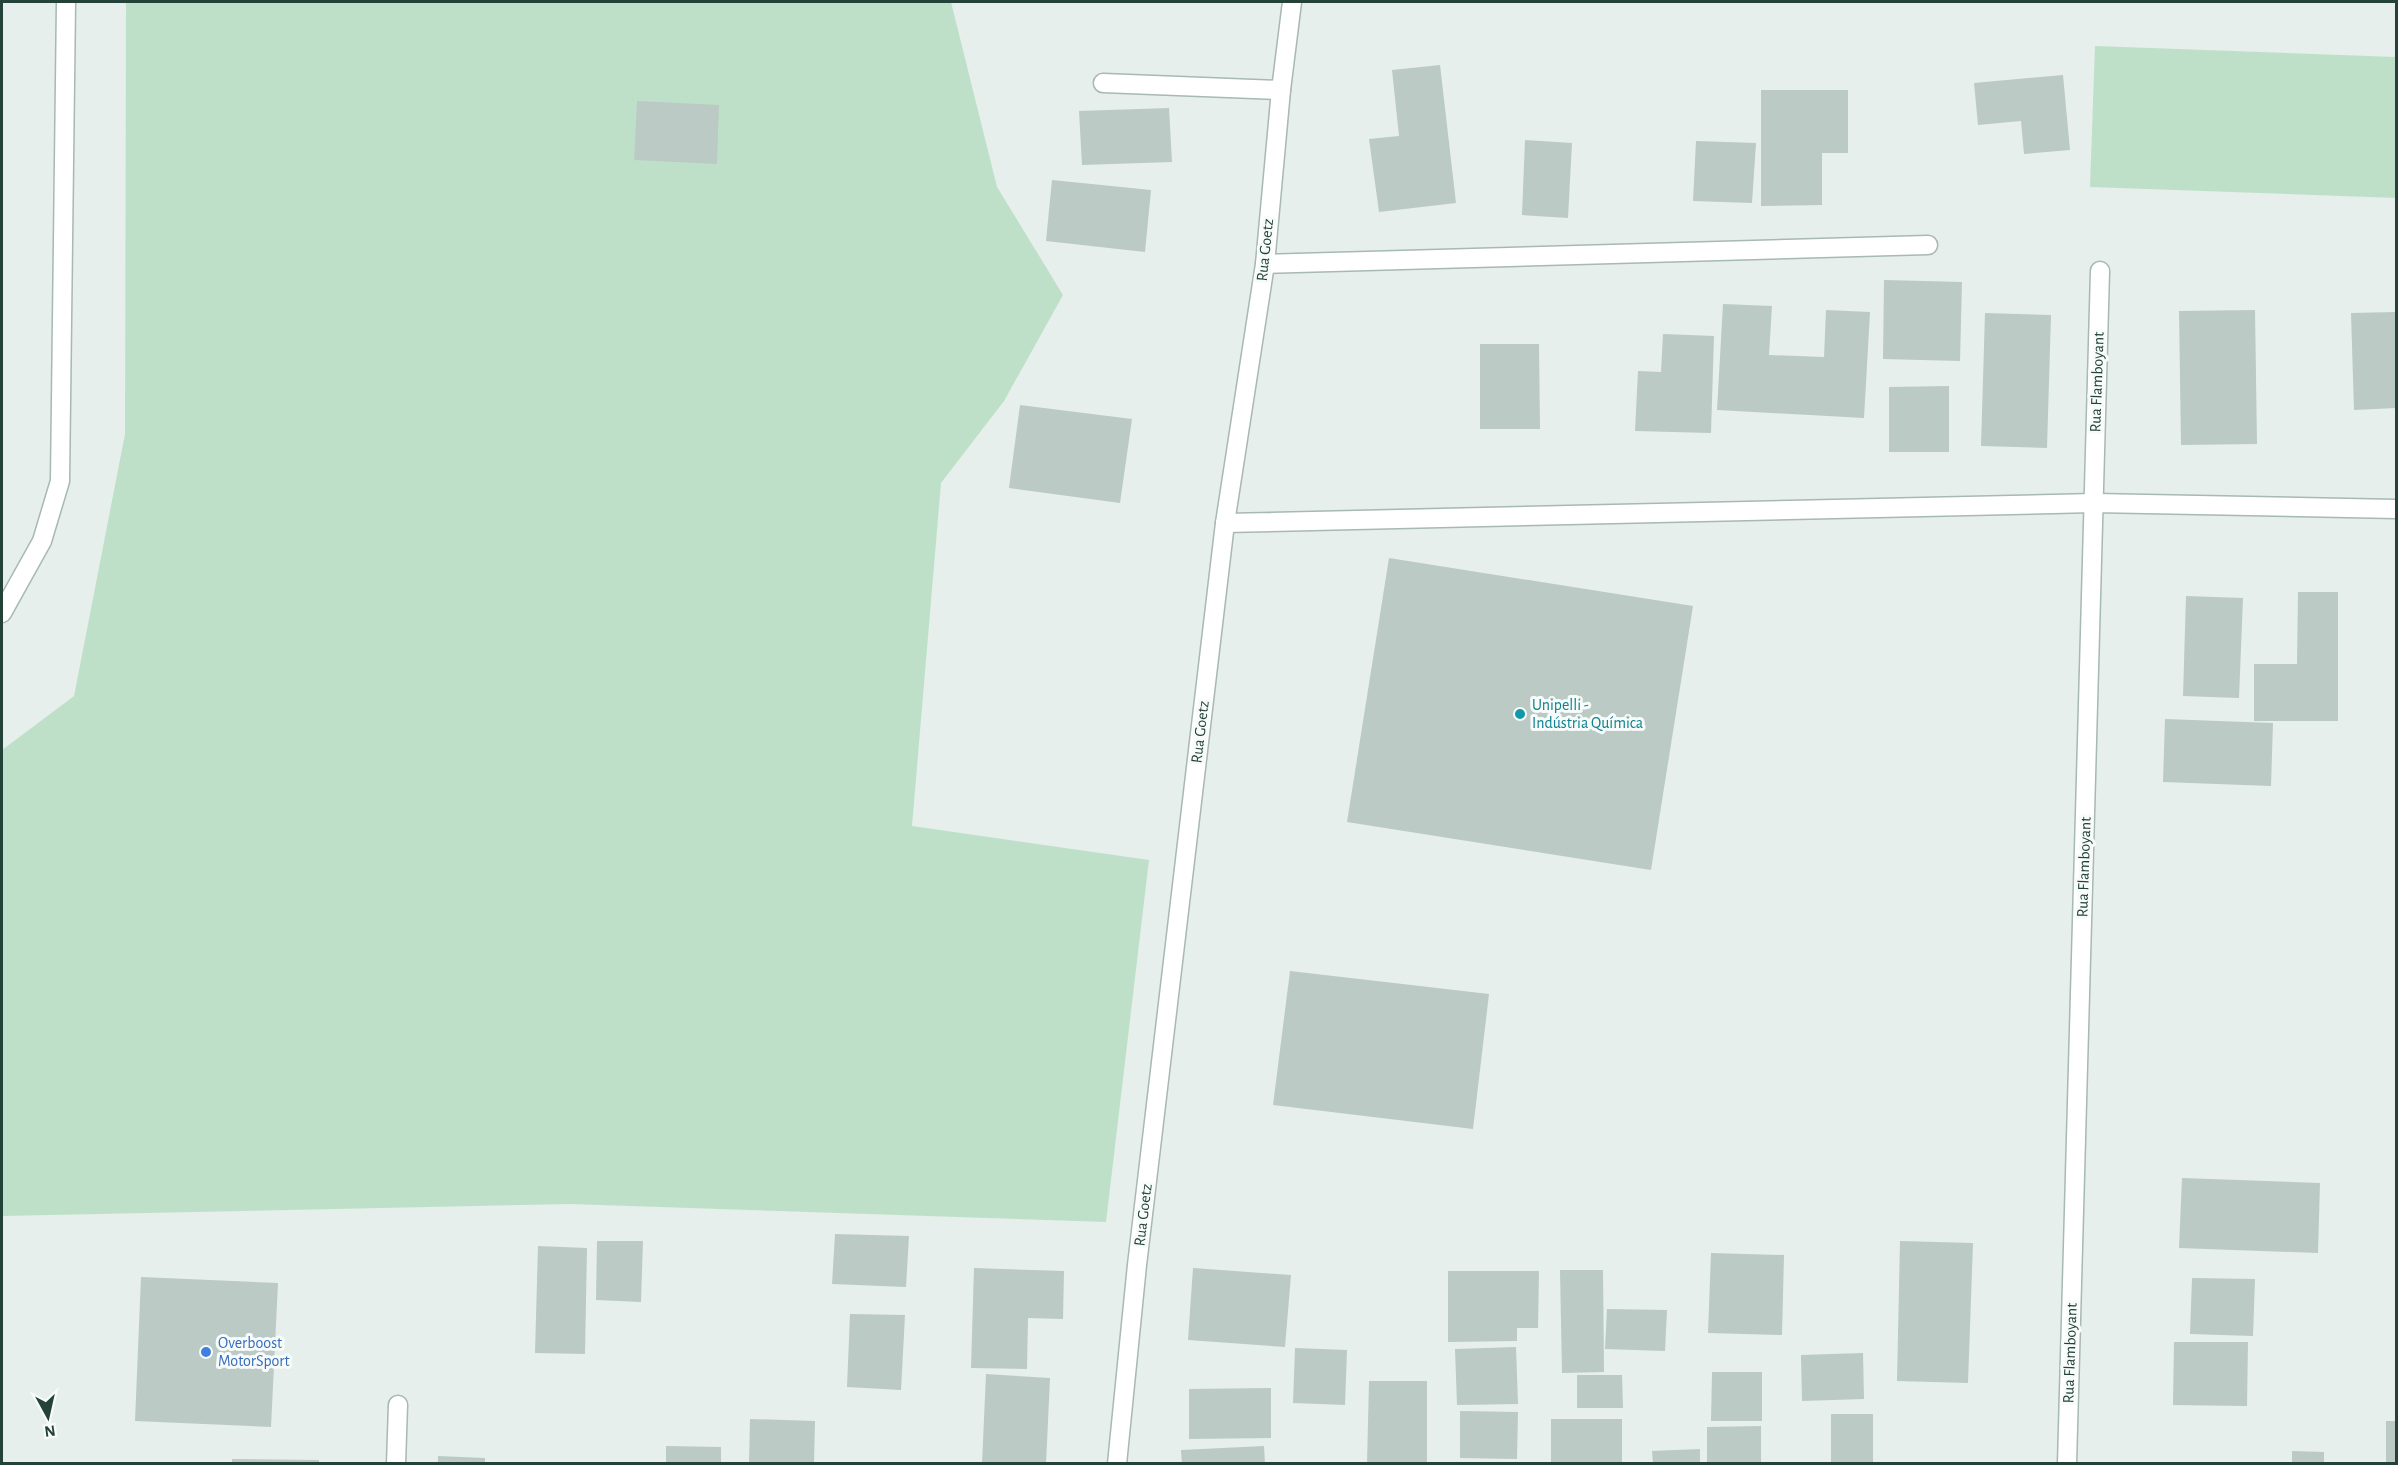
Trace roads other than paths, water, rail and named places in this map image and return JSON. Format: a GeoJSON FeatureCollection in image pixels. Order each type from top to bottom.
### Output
{"type":"FeatureCollection","features":[{"type":"Feature","properties":{"kind":"street"},"geometry":{"type":"LineString","coordinates":[[2,613],[42,541],[60,481],[66,2]]}},
{"type":"Feature","properties":{"kind":"street","name":"Rua Goetz"},"geometry":{"type":"LineString","coordinates":[[1117,1464],[1139,1253],[1225,523],[1265,264],[1281,90],[1292,2]]}},
{"type":"Feature","properties":{"kind":"street"},"geometry":{"type":"LineString","coordinates":[[1103,83],[1281,90]]}},
{"type":"Feature","properties":{"kind":"street"},"geometry":{"type":"LineString","coordinates":[[1265,264],[1929,245]]}},
{"type":"Feature","properties":{"kind":"street","name":"Rua Flamboyant"},"geometry":{"type":"LineString","coordinates":[[2067,1464],[2100,272]]}},
{"type":"Feature","properties":{"kind":"street"},"geometry":{"type":"LineString","coordinates":[[1225,523],[2094,503],[2397,509]]}},
{"type":"Feature","properties":{"kind":"street"},"geometry":{"type":"LineString","coordinates":[[396,1464],[398,1405]]}},
{"type":"Feature","properties":{"kind":"place","name":"Unipelli - Indústria Química"},"geometry":{"type":"Point","coordinates":[1520,714]}},
{"type":"Feature","properties":{"kind":"place","name":"Overboost MotorSport"},"geometry":{"type":"Point","coordinates":[206,1352]}}]}
